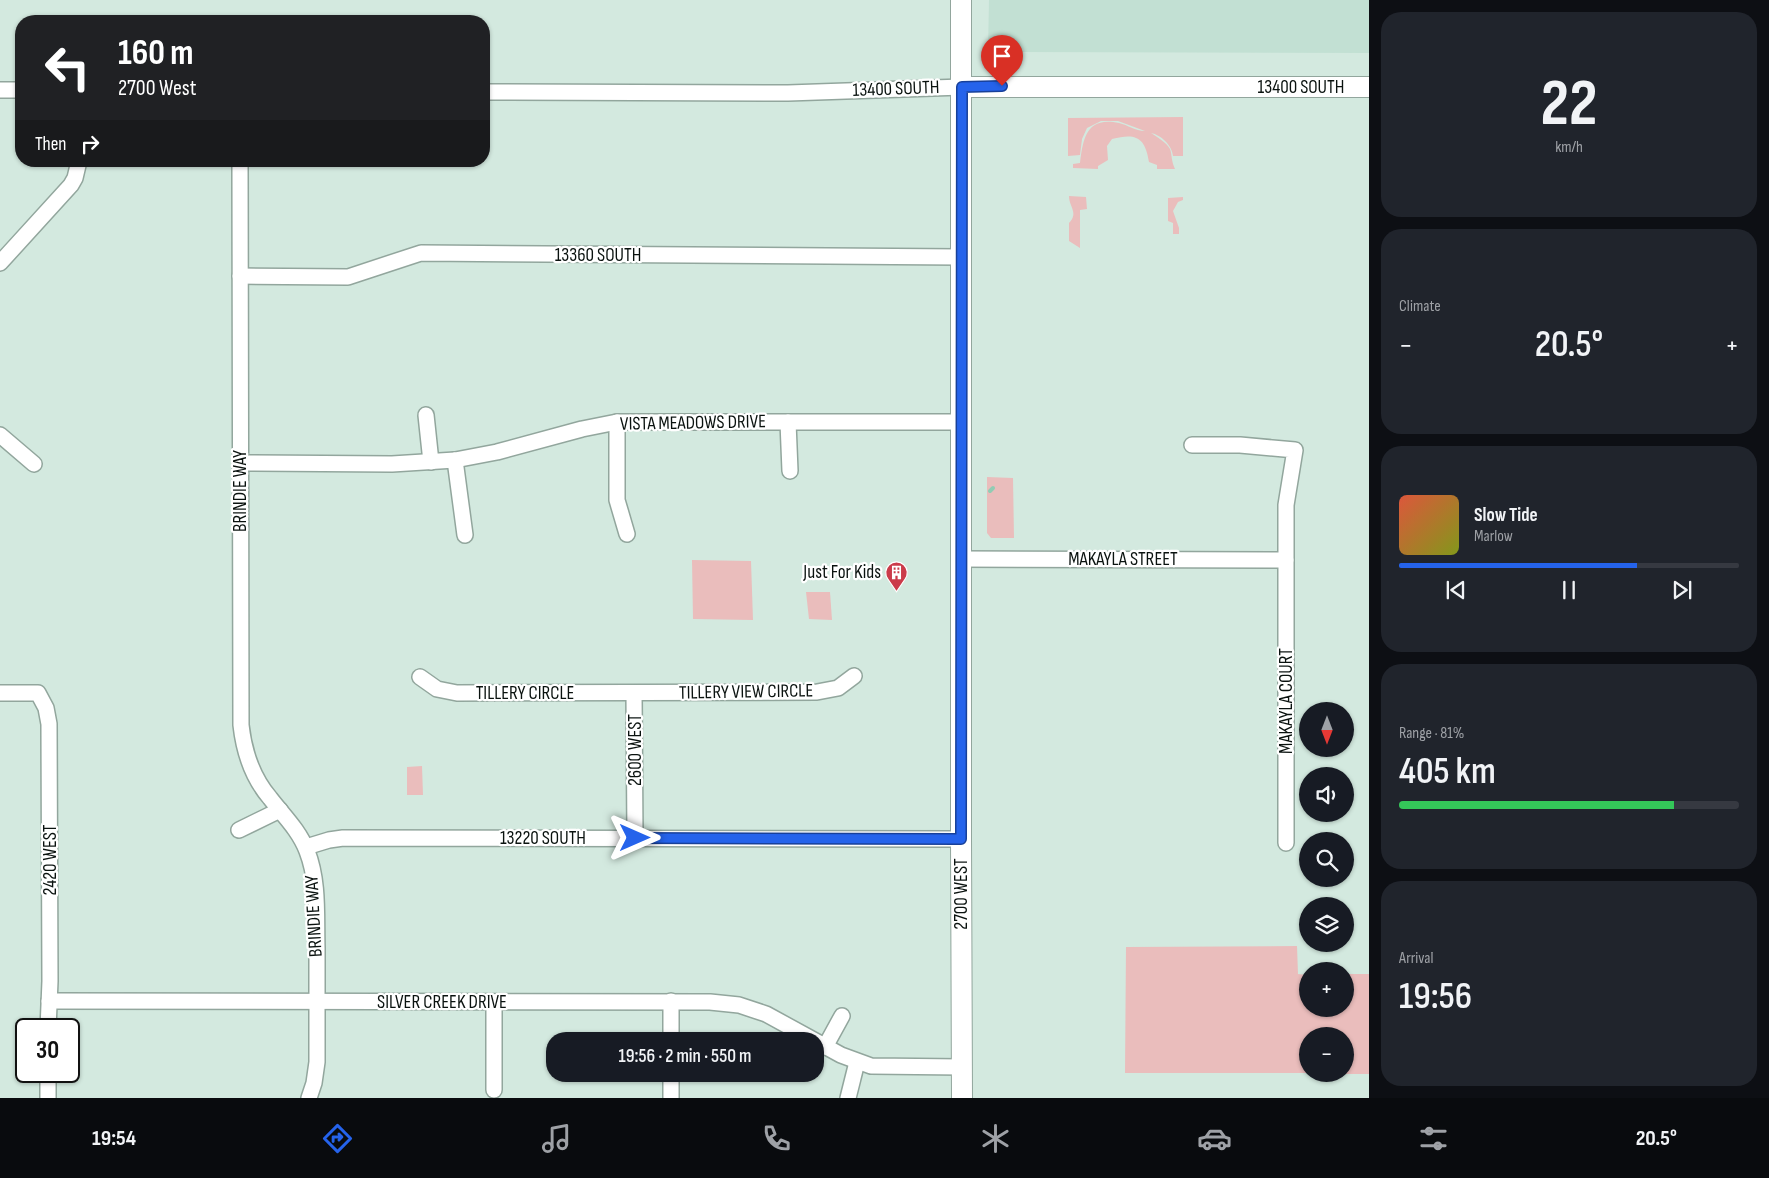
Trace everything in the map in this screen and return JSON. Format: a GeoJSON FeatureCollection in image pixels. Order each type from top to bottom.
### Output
{"type":"FeatureCollection","features":[{"type":"Feature","properties":{"kind":"main road","name":"2700 WEST"},"geometry":{"type":"LineString","coordinates":[[961,0],[962,1098]]}},
{"type":"Feature","properties":{"kind":"main road","name":"13400 SOUTH"},"geometry":{"type":"LineString","coordinates":[[962,87],[1369,87]]}},
{"type":"Feature","properties":{"kind":"street","name":"13400 SOUTH"},"geometry":{"type":"LineString","coordinates":[[490,92],[788,93],[962,87]]}},
{"type":"Feature","properties":{"kind":"street"},"geometry":{"type":"LineString","coordinates":[[0,90],[15,90]]}},
{"type":"Feature","properties":{"kind":"street"},"geometry":{"type":"LineString","coordinates":[[0,262],[71,185],[78,167]]}},
{"type":"Feature","properties":{"kind":"street","name":"BRINDIE WAY"},"geometry":{"type":"LineString","coordinates":[[240,167],[241,704],[243,738],[253,772],[306,847],[316,887],[316,1072],[309,1098]]}},
{"type":"Feature","properties":{"kind":"street","name":"13360 SOUTH"},"geometry":{"type":"LineString","coordinates":[[240,276],[348,277],[421,254],[960,257]]}},
{"type":"Feature","properties":{"kind":"street"},"geometry":{"type":"LineString","coordinates":[[426,415],[430,462]]}},
{"type":"Feature","properties":{"kind":"street"},"geometry":{"type":"LineString","coordinates":[[617,422],[617,500],[627,534]]}},
{"type":"Feature","properties":{"kind":"street","name":"VISTA MEADOWS DRIVE"},"geometry":{"type":"LineString","coordinates":[[240,463],[392,464],[455,460],[497,452],[582,429],[617,422],[961,422]]}},
{"type":"Feature","properties":{"kind":"street"},"geometry":{"type":"LineString","coordinates":[[788,422],[790,471]]}},
{"type":"Feature","properties":{"kind":"street"},"geometry":{"type":"LineString","coordinates":[[0,435],[34,464]]}},
{"type":"Feature","properties":{"kind":"street","name":"MAKAYLA COURT"},"geometry":{"type":"LineString","coordinates":[[1192,445],[1240,445],[1295,450],[1286,505],[1286,844]]}},
{"type":"Feature","properties":{"kind":"street"},"geometry":{"type":"LineString","coordinates":[[455,460],[465,535]]}},
{"type":"Feature","properties":{"kind":"street","name":"MAKAYLA STREET"},"geometry":{"type":"LineString","coordinates":[[961,559],[1286,560]]}},
{"type":"Feature","properties":{"kind":"street","name":"TILLERY VIEW CIRCLE"},"geometry":{"type":"LineString","coordinates":[[634,693],[817,692],[838,688],[854,676]]}},
{"type":"Feature","properties":{"kind":"street","name":"TILLERY CIRCLE"},"geometry":{"type":"LineString","coordinates":[[420,677],[437,689],[457,693],[634,693]]}},
{"type":"Feature","properties":{"kind":"street","name":"2420 WEST"},"geometry":{"type":"LineString","coordinates":[[0,693],[38,693],[46,708],[49,724],[48,1018]]}},
{"type":"Feature","properties":{"kind":"street","name":"2600 WEST"},"geometry":{"type":"LineString","coordinates":[[634,693],[635,838]]}},
{"type":"Feature","properties":{"kind":"street"},"geometry":{"type":"LineString","coordinates":[[239,830],[280,810]]}},
{"type":"Feature","properties":{"kind":"street","name":"13220 SOUTH"},"geometry":{"type":"LineString","coordinates":[[306,847],[343,838],[961,839]]}},
{"type":"Feature","properties":{"kind":"street","name":"SILVER CREEK DRIVE"},"geometry":{"type":"LineString","coordinates":[[49,1001],[724,1003],[753,1009],[780,1020],[825,1047],[857,1062],[884,1067],[962,1067]]}},
{"type":"Feature","properties":{"kind":"street"},"geometry":{"type":"LineString","coordinates":[[494,1002],[494,1090]]}},
{"type":"Feature","properties":{"kind":"street"},"geometry":{"type":"LineString","coordinates":[[671,1002],[671,1032]]}},
{"type":"Feature","properties":{"kind":"street"},"geometry":{"type":"LineString","coordinates":[[825,1047],[842,1016]]}},
{"type":"Feature","properties":{"kind":"street"},"geometry":{"type":"LineString","coordinates":[[848,1098],[857,1062]]}},
{"type":"Feature","properties":{"kind":"street"},"geometry":{"type":"LineString","coordinates":[[671,1082],[671,1098]]}},
{"type":"Feature","properties":{"kind":"street"},"geometry":{"type":"LineString","coordinates":[[48,1083],[48,1098]]}},
{"type":"Feature","properties":{"kind":"shaded area"},"geometry":{"type":"Polygon","coordinates":[[[989,0],[1369,0],[1369,53],[988,52],[989,0]]]}},
{"type":"Feature","properties":{"kind":"shaded area"},"geometry":{"type":"Polygon","coordinates":[[[1183,117],[1183,156],[1173,156],[1171,148],[1165,141],[1151,133],[1170,149],[1175,169],[1157,169],[1157,165],[1149,162],[1142,142],[1133,137],[1112,139],[1107,146],[1108,160],[1098,166],[1098,169],[1073,168],[1073,164],[1080,163],[1085,138],[1093,126],[1099,123],[1119,123],[1145,131],[1118,121],[1101,121],[1087,128],[1082,139],[1080,155],[1068,156],[1068,118],[1183,117]]]}},
{"type":"Feature","properties":{"kind":"shaded area"},"geometry":{"type":"Polygon","coordinates":[[[1069,196],[1086,197],[1087,209],[1080,210],[1080,248],[1069,241],[1069,223],[1073,213],[1069,196]]]}},
{"type":"Feature","properties":{"kind":"shaded area"},"geometry":{"type":"Polygon","coordinates":[[[1183,197],[1183,200],[1178,202],[1173,211],[1179,228],[1179,234],[1173,234],[1173,223],[1168,221],[1168,198],[1183,197]]]}},
{"type":"Feature","properties":{"kind":"shaded area"},"geometry":{"type":"Polygon","coordinates":[[[987,477],[1013,478],[1014,538],[991,538],[987,533],[987,477]]]}},
{"type":"Feature","properties":{"kind":"shaded area"},"geometry":{"type":"Polygon","coordinates":[[[692,560],[751,561],[753,620],[693,619],[692,560]]]}},
{"type":"Feature","properties":{"kind":"shaded area"},"geometry":{"type":"Polygon","coordinates":[[[806,592],[830,592],[832,620],[809,619],[806,592]]]}},
{"type":"Feature","properties":{"kind":"shaded area"},"geometry":{"type":"Polygon","coordinates":[[[422,766],[423,795],[407,795],[407,767],[422,766]]]}},
{"type":"Feature","properties":{"kind":"shaded area"},"geometry":{"type":"Polygon","coordinates":[[[1297,946],[1299,1017],[1354,1017],[1354,974],[1369,974],[1369,1074],[1354,1074],[1354,1027],[1299,1027],[1299,1073],[1125,1073],[1126,947],[1297,946]]]}},
{"type":"Feature","properties":{"kind":"waterway"},"geometry":{"type":"LineString","coordinates":[[990,491],[993,488]]}},
{"type":"Feature","properties":{"kind":"place","name":"Just For Kids"},"geometry":{"type":"Point","coordinates":[897,591]}},
{"type":"Feature","properties":{"kind":"route"},"geometry":{"type":"LineString","coordinates":[[635,838],[961,839],[960,257],[962,87],[1002,86]]}}]}
